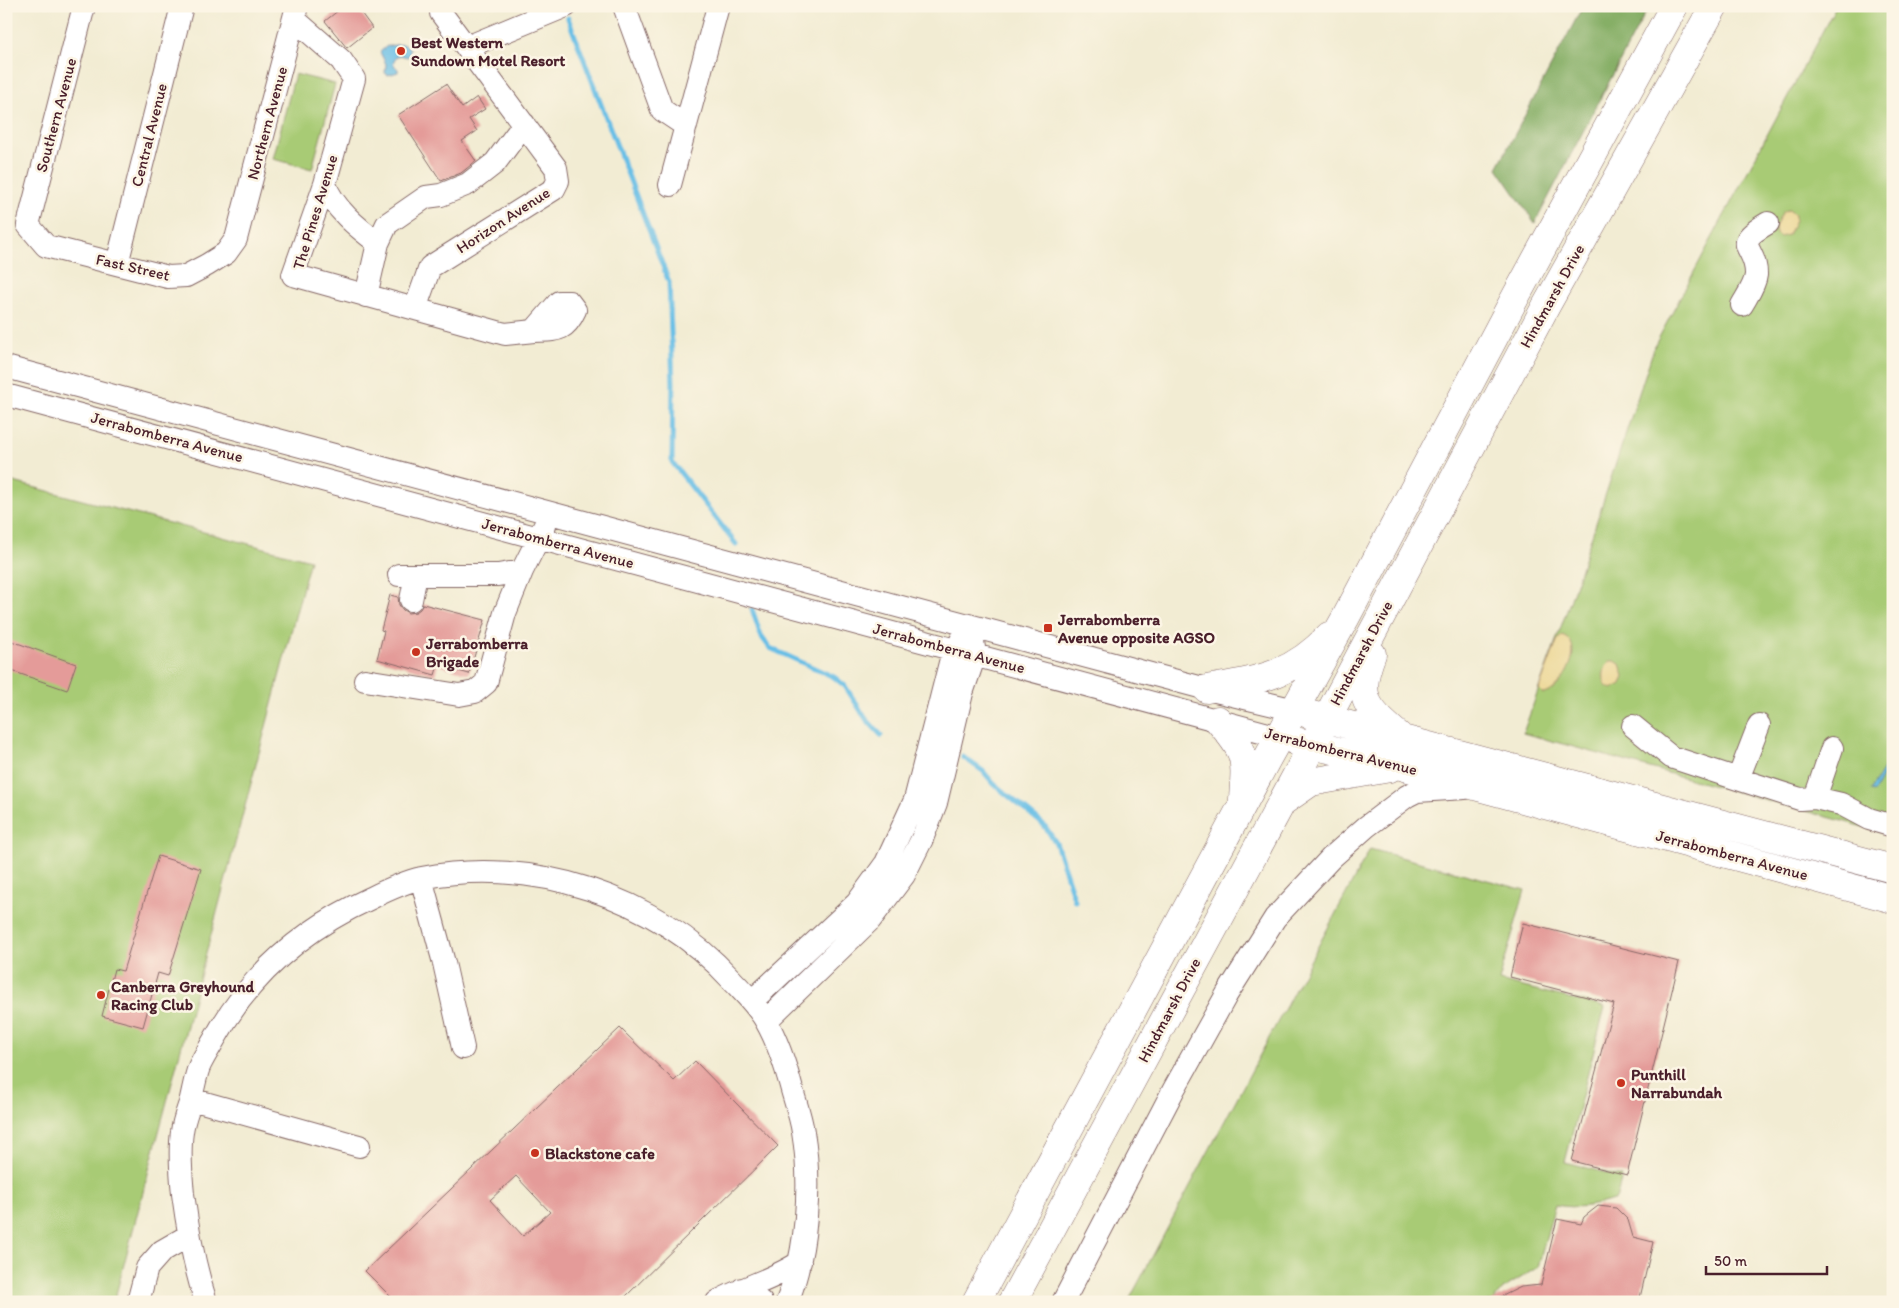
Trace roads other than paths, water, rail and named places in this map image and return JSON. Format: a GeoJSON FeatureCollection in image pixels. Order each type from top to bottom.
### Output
{"type":"FeatureCollection","features":[{"type":"Feature","properties":{"kind":"main road","name":"Hindmarsh Drive"},"geometry":{"type":"LineString","coordinates":[[976,1302],[1346,617],[1516,296],[1674,6]]}},
{"type":"Feature","properties":{"kind":"main road","name":"Hindmarsh Drive"},"geometry":{"type":"LineString","coordinates":[[1012,1302],[1313,745],[1546,306],[1714,6]]}},
{"type":"Feature","properties":{"kind":"main road"},"geometry":{"type":"LineString","coordinates":[[1403,739],[1373,712],[1365,696],[1363,681],[1371,656],[1408,564]]}},
{"type":"Feature","properties":{"kind":"main road"},"geometry":{"type":"LineString","coordinates":[[1208,689],[1259,680],[1281,672],[1308,655],[1346,617]]}},
{"type":"Feature","properties":{"kind":"main road","name":"Jerrabomberra Avenue"},"geometry":{"type":"LineString","coordinates":[[1295,710],[1625,797],[1808,848],[1893,869]]}},
{"type":"Feature","properties":{"kind":"main road"},"geometry":{"type":"LineString","coordinates":[[1218,720],[1233,737],[1244,758],[1243,806]]}},
{"type":"Feature","properties":{"kind":"main road","name":"Jerrabomberra Avenue"},"geometry":{"type":"LineString","coordinates":[[1280,737],[1401,766],[1773,864],[1893,899]]}},
{"type":"Feature","properties":{"kind":"main road"},"geometry":{"type":"LineString","coordinates":[[1282,802],[1311,782],[1401,766]]}},
{"type":"Feature","properties":{"kind":"main road"},"geometry":{"type":"LineString","coordinates":[[1750,832],[1773,864],[1808,848]]}},
{"type":"Feature","properties":{"kind":"street","name":"Southern Avenue"},"geometry":{"type":"LineString","coordinates":[[28,225],[84,6]]}},
{"type":"Feature","properties":{"kind":"street","name":"Central Avenue"},"geometry":{"type":"LineString","coordinates":[[117,264],[182,6]]}},
{"type":"Feature","properties":{"kind":"street"},"geometry":{"type":"LineString","coordinates":[[467,47],[566,6]]}},
{"type":"Feature","properties":{"kind":"street"},"geometry":{"type":"LineString","coordinates":[[624,6],[662,110],[686,126]]}},
{"type":"Feature","properties":{"kind":"street"},"geometry":{"type":"LineString","coordinates":[[670,184],[718,6]]}},
{"type":"Feature","properties":{"kind":"street","name":"Horizon Avenue"},"geometry":{"type":"LineString","coordinates":[[416,309],[430,267],[554,189],[558,181],[556,168],[440,8]]}},
{"type":"Feature","properties":{"kind":"street","name":"The Pines Avenue"},"geometry":{"type":"LineString","coordinates":[[296,12],[341,60],[354,79],[325,184],[293,275],[504,334],[534,331]]}},
{"type":"Feature","properties":{"kind":"street","name":"Northern Avenue"},"geometry":{"type":"LineString","coordinates":[[236,239],[296,12]]}},
{"type":"Feature","properties":{"kind":"street"},"geometry":{"type":"LineString","coordinates":[[366,296],[378,243],[387,224],[426,197],[441,195],[468,184],[495,163],[524,124]]}},
{"type":"Feature","properties":{"kind":"street"},"geometry":{"type":"LineString","coordinates":[[325,184],[329,196],[360,230],[378,243]]}},
{"type":"Feature","properties":{"kind":"street"},"geometry":{"type":"LineString","coordinates":[[1742,305],[1756,277],[1755,266],[1747,243],[1748,238],[1752,232],[1768,223]]}},
{"type":"Feature","properties":{"kind":"street","name":"Fast Street"},"geometry":{"type":"LineString","coordinates":[[28,225],[46,246],[168,277],[186,276],[226,253],[236,239]]}},
{"type":"Feature","properties":{"kind":"street","name":"Jerrabomberra Avenue"},"geometry":{"type":"LineString","coordinates":[[6,367],[1208,689],[1295,710]]}},
{"type":"Feature","properties":{"kind":"street","name":"Jerrabomberra Avenue"},"geometry":{"type":"LineString","coordinates":[[6,394],[1280,737]]}},
{"type":"Feature","properties":{"kind":"street"},"geometry":{"type":"LineString","coordinates":[[365,680],[459,695],[476,692],[486,684],[506,612],[522,571],[540,538],[550,513]]}},
{"type":"Feature","properties":{"kind":"street"},"geometry":{"type":"LineString","coordinates":[[411,600],[408,575],[498,575],[522,571]]}},
{"type":"Feature","properties":{"kind":"street"},"geometry":{"type":"LineString","coordinates":[[918,640],[924,613]]}},
{"type":"Feature","properties":{"kind":"street"},"geometry":{"type":"LineString","coordinates":[[766,1022],[870,920],[904,875],[922,839],[936,804],[962,693],[965,652],[970,625]]}},
{"type":"Feature","properties":{"kind":"street"},"geometry":{"type":"LineString","coordinates":[[752,1001],[857,903],[886,863],[915,800],[950,661],[965,652]]}},
{"type":"Feature","properties":{"kind":"street"},"geometry":{"type":"LineString","coordinates":[[1738,779],[1759,725]]}},
{"type":"Feature","properties":{"kind":"street"},"geometry":{"type":"LineString","coordinates":[[1633,726],[1671,757],[1800,799],[1815,798],[1841,804],[1869,819],[1893,826]]}},
{"type":"Feature","properties":{"kind":"street"},"geometry":{"type":"LineString","coordinates":[[1815,798],[1832,748]]}},
{"type":"Feature","properties":{"kind":"street"},"geometry":{"type":"LineString","coordinates":[[1063,1302],[1184,1072],[1228,994],[1275,918],[1331,858],[1366,827],[1407,796],[1417,791],[1478,787]]}},
{"type":"Feature","properties":{"kind":"street"},"geometry":{"type":"LineString","coordinates":[[206,1302],[188,1236],[180,1169],[182,1132],[200,1065],[222,1025],[247,990],[277,957],[314,930],[352,906],[421,878],[472,872],[510,873],[552,879],[628,903],[686,938],[725,972],[752,1001],[766,1022],[789,1081],[804,1134],[806,1197],[804,1228],[800,1262],[787,1302]]}},
{"type":"Feature","properties":{"kind":"street"},"geometry":{"type":"LineString","coordinates":[[421,878],[444,963],[463,1048]]}},
{"type":"Feature","properties":{"kind":"street"},"geometry":{"type":"LineString","coordinates":[[190,1100],[359,1146]]}},
{"type":"Feature","properties":{"kind":"street"},"geometry":{"type":"LineString","coordinates":[[138,1302],[146,1268],[162,1251],[188,1236]]}},
{"type":"Feature","properties":{"kind":"street"},"geometry":{"type":"LineString","coordinates":[[717,1302],[742,1289],[789,1270],[800,1262]]}},
{"type":"Feature","properties":{"kind":"street"},"geometry":{"type":"LineString","coordinates":[[742,1289],[761,1302]]}},
{"type":"Feature","properties":{"kind":"water"},"geometry":{"type":"Polygon","coordinates":[[[403,44],[410,48],[410,55],[407,57],[400,55],[396,57],[393,64],[398,69],[398,72],[388,75],[385,73],[386,64],[380,52],[387,46],[403,44]]]}},
{"type":"Feature","properties":{"kind":"water"},"geometry":{"type":"Polygon","coordinates":[[[1893,752],[1893,757],[1874,792],[1870,791],[1893,752]]]}},
{"type":"Feature","properties":{"kind":"waterway"},"geometry":{"type":"LineString","coordinates":[[568,18],[669,282],[673,383],[672,462],[736,544]]}},
{"type":"Feature","properties":{"kind":"waterway"},"geometry":{"type":"LineString","coordinates":[[752,609],[761,636],[770,648],[834,677],[845,686],[866,719],[881,735]]}},
{"type":"Feature","properties":{"kind":"waterway"},"geometry":{"type":"LineString","coordinates":[[963,757],[983,771],[994,784],[1044,825],[1056,843],[1075,901]]}},
{"type":"Feature","properties":{"kind":"place","name":"Best Western Sundown Motel Resort"},"geometry":{"type":"Point","coordinates":[401,51]}},
{"type":"Feature","properties":{"kind":"place","name":"Jerrabomberra Avenue opposite AGSO"},"geometry":{"type":"Point","coordinates":[1048,628]}},
{"type":"Feature","properties":{"kind":"place","name":"Jerrabomberra Brigade"},"geometry":{"type":"Point","coordinates":[416,652]}},
{"type":"Feature","properties":{"kind":"place","name":"Canberra Greyhound Racing Club"},"geometry":{"type":"Point","coordinates":[101,995]}},
{"type":"Feature","properties":{"kind":"place","name":"Punthill Narrabundah"},"geometry":{"type":"Point","coordinates":[1621,1083]}},
{"type":"Feature","properties":{"kind":"place","name":"Blackstone cafe"},"geometry":{"type":"Point","coordinates":[535,1153]}}]}
